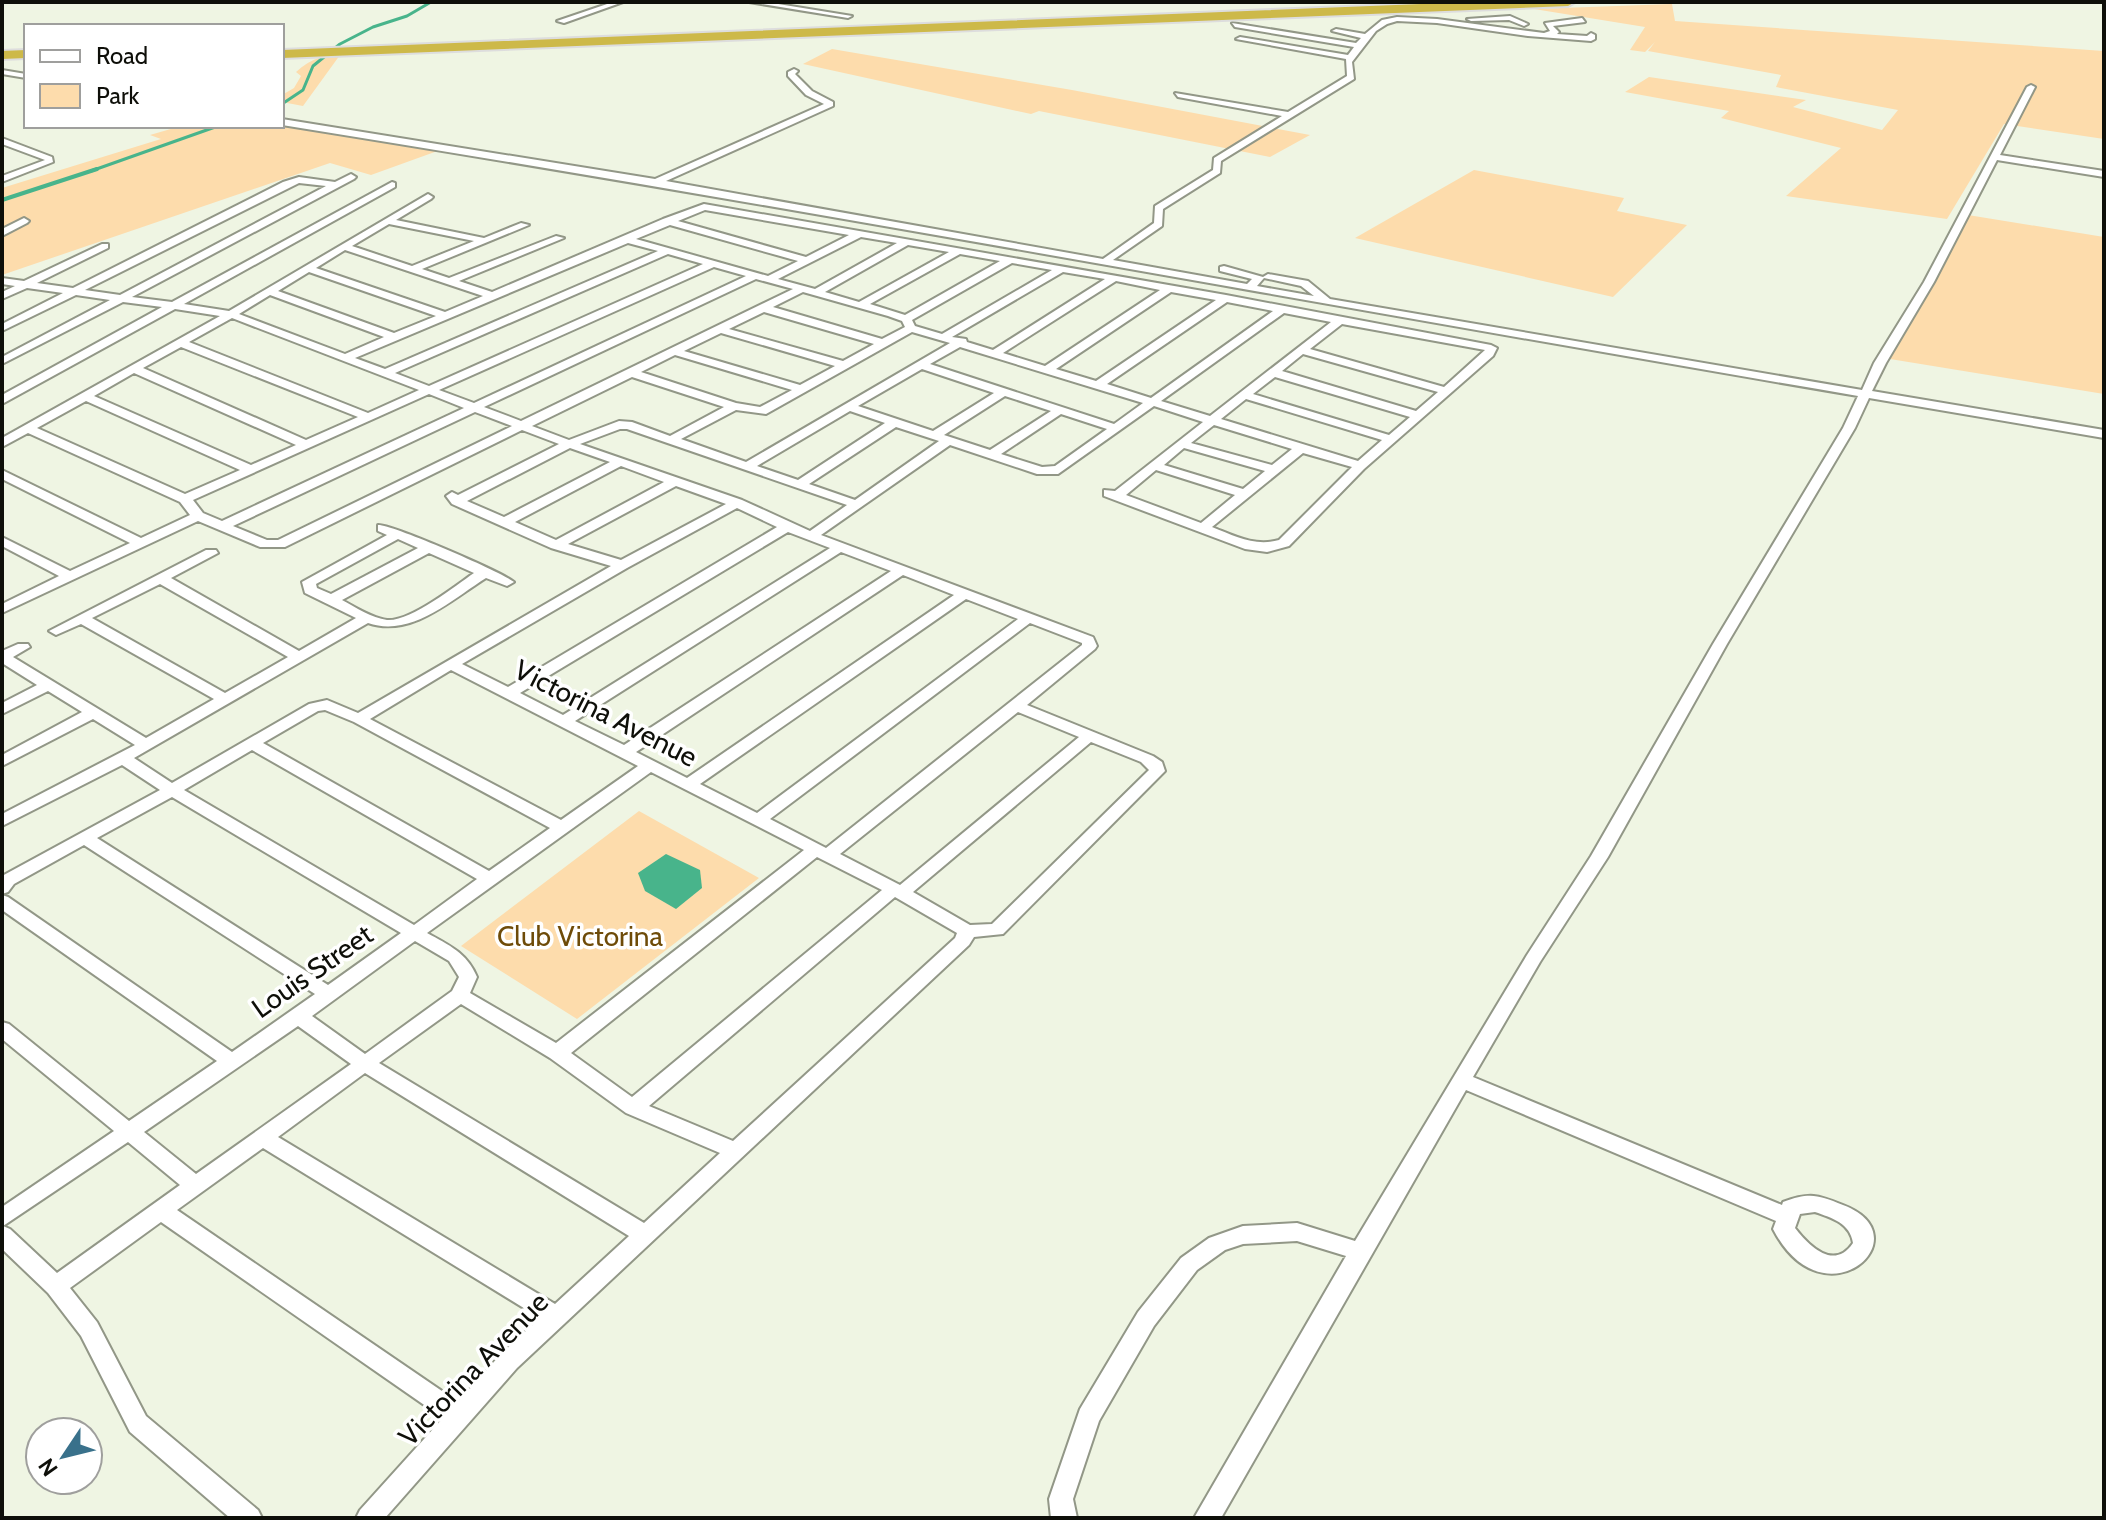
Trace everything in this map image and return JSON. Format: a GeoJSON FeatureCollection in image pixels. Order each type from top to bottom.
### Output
{"type":"FeatureCollection","features":[{"type":"Feature","properties":{"kind":"highway"},"geometry":{"type":"LineString","coordinates":[[288,49],[391,41],[1382,2]]}},
{"type":"Feature","properties":{"kind":"highway"},"geometry":{"type":"LineString","coordinates":[[288,49],[373,51],[1568,2]]}},
{"type":"Feature","properties":{"kind":"highway"},"geometry":{"type":"LineString","coordinates":[[2,55],[24,54]]}},
{"type":"Feature","properties":{"kind":"highway"},"geometry":{"type":"LineString","coordinates":[[2,64],[24,63]]}},
{"type":"Feature","properties":{"kind":"street"},"geometry":{"type":"LineString","coordinates":[[561,21],[620,2]]}},
{"type":"Feature","properties":{"kind":"street"},"geometry":{"type":"LineString","coordinates":[[752,2],[848,16]]}},
{"type":"Feature","properties":{"kind":"street"},"geometry":{"type":"LineString","coordinates":[[1508,32],[1524,24],[1530,15]]}},
{"type":"Feature","properties":{"kind":"street"},"geometry":{"type":"LineString","coordinates":[[1106,261],[1151,232],[1159,224],[1158,208],[1217,171],[1217,160],[1351,77],[1348,62],[1365,36],[1384,22],[1395,19],[1510,18],[1524,24]]}},
{"type":"Feature","properties":{"kind":"street"},"geometry":{"type":"LineString","coordinates":[[1424,20],[1584,40],[1591,39],[1591,35]]}},
{"type":"Feature","properties":{"kind":"street"},"geometry":{"type":"LineString","coordinates":[[1539,20],[1550,21]]}},
{"type":"Feature","properties":{"kind":"street"},"geometry":{"type":"LineString","coordinates":[[1544,35],[1555,32],[1548,25],[1582,20]]}},
{"type":"Feature","properties":{"kind":"street"},"geometry":{"type":"LineString","coordinates":[[1235,25],[1358,46]]}},
{"type":"Feature","properties":{"kind":"street"},"geometry":{"type":"LineString","coordinates":[[1336,31],[1365,36]]}},
{"type":"Feature","properties":{"kind":"street"},"geometry":{"type":"LineString","coordinates":[[1240,39],[1351,58]]}},
{"type":"Feature","properties":{"kind":"street"},"geometry":{"type":"LineString","coordinates":[[656,182],[830,104],[809,93],[791,74],[794,71]]}},
{"type":"Feature","properties":{"kind":"street"},"geometry":{"type":"LineString","coordinates":[[2,72],[24,76]]}},
{"type":"Feature","properties":{"kind":"street"},"geometry":{"type":"LineString","coordinates":[[1207,1518],[1533,959],[1599,857],[1868,393],[1880,363],[1929,282],[2031,87]]}},
{"type":"Feature","properties":{"kind":"street"},"geometry":{"type":"LineString","coordinates":[[1178,95],[1288,115]]}},
{"type":"Feature","properties":{"kind":"street"},"geometry":{"type":"LineString","coordinates":[[284,122],[656,182],[1328,302],[2104,434]]}},
{"type":"Feature","properties":{"kind":"street"},"geometry":{"type":"LineString","coordinates":[[2,141],[49,159],[49,162],[2,179]]}},
{"type":"Feature","properties":{"kind":"street"},"geometry":{"type":"LineString","coordinates":[[2,155],[23,149]]}},
{"type":"Feature","properties":{"kind":"street"},"geometry":{"type":"LineString","coordinates":[[1995,157],[2104,174]]}},
{"type":"Feature","properties":{"kind":"street"},"geometry":{"type":"LineString","coordinates":[[2,361],[351,177]]}},
{"type":"Feature","properties":{"kind":"street"},"geometry":{"type":"LineString","coordinates":[[2,328],[286,184],[299,180],[336,185]]}},
{"type":"Feature","properties":{"kind":"street"},"geometry":{"type":"LineString","coordinates":[[2,400],[392,185]]}},
{"type":"Feature","properties":{"kind":"street"},"geometry":{"type":"LineString","coordinates":[[2,443],[231,314],[428,197]]}},
{"type":"Feature","properties":{"kind":"street"},"geometry":{"type":"LineString","coordinates":[[347,357],[697,208],[711,207],[1226,298],[1341,319],[1491,348],[1489,354],[1360,466],[1284,543],[1267,548],[1250,546],[1113,495],[1155,466],[1341,319]]}},
{"type":"Feature","properties":{"kind":"street"},"geometry":{"type":"LineString","coordinates":[[2,233],[24,221]]}},
{"type":"Feature","properties":{"kind":"street"},"geometry":{"type":"LineString","coordinates":[[388,221],[484,240]]}},
{"type":"Feature","properties":{"kind":"street"},"geometry":{"type":"LineString","coordinates":[[666,221],[806,260]]}},
{"type":"Feature","properties":{"kind":"street"},"geometry":{"type":"LineString","coordinates":[[413,269],[524,225]]}},
{"type":"Feature","properties":{"kind":"street"},"geometry":{"type":"LineString","coordinates":[[770,279],[859,234]]}},
{"type":"Feature","properties":{"kind":"street"},"geometry":{"type":"LineString","coordinates":[[450,281],[559,238]]}},
{"type":"Feature","properties":{"kind":"street"},"geometry":{"type":"LineString","coordinates":[[626,239],[861,305],[945,337],[1360,466]]}},
{"type":"Feature","properties":{"kind":"street"},"geometry":{"type":"LineString","coordinates":[[816,293],[907,242]]}},
{"type":"Feature","properties":{"kind":"street"},"geometry":{"type":"LineString","coordinates":[[2,296],[105,246]]}},
{"type":"Feature","properties":{"kind":"street"},"geometry":{"type":"LineString","coordinates":[[345,247],[490,295]]}},
{"type":"Feature","properties":{"kind":"street"},"geometry":{"type":"LineString","coordinates":[[386,373],[669,250]]}},
{"type":"Feature","properties":{"kind":"street"},"geometry":{"type":"LineString","coordinates":[[861,305],[959,251]]}},
{"type":"Feature","properties":{"kind":"street"},"geometry":{"type":"LineString","coordinates":[[632,373],[734,406],[762,411],[883,343],[1010,260]]}},
{"type":"Feature","properties":{"kind":"street"},"geometry":{"type":"LineString","coordinates":[[185,499],[714,263]]}},
{"type":"Feature","properties":{"kind":"street"},"geometry":{"type":"LineString","coordinates":[[308,268],[444,315]]}},
{"type":"Feature","properties":{"kind":"street"},"geometry":{"type":"LineString","coordinates":[[945,337],[1061,269]]}},
{"type":"Feature","properties":{"kind":"street"},"geometry":{"type":"LineString","coordinates":[[1224,269],[1259,278],[1249,288]]}},
{"type":"Feature","properties":{"kind":"street"},"geometry":{"type":"LineString","coordinates":[[222,526],[756,275]]}},
{"type":"Feature","properties":{"kind":"street"},"geometry":{"type":"LineString","coordinates":[[1268,277],[1304,283],[1328,302]]}},
{"type":"Feature","properties":{"kind":"street"},"geometry":{"type":"LineString","coordinates":[[997,352],[1114,278]]}},
{"type":"Feature","properties":{"kind":"street"},"geometry":{"type":"LineString","coordinates":[[2,281],[231,314],[569,444],[737,503],[787,527],[1088,640],[1090,646],[1019,707],[557,1053]]}},
{"type":"Feature","properties":{"kind":"street"},"geometry":{"type":"LineString","coordinates":[[1048,369],[1170,288]]}},
{"type":"Feature","properties":{"kind":"street"},"geometry":{"type":"LineString","coordinates":[[27,428],[185,499],[198,516],[265,544],[280,544],[802,289]]}},
{"type":"Feature","properties":{"kind":"street"},"geometry":{"type":"LineString","coordinates":[[269,291],[393,337]]}},
{"type":"Feature","properties":{"kind":"street"},"geometry":{"type":"LineString","coordinates":[[1097,386],[1226,298]]}},
{"type":"Feature","properties":{"kind":"street"},"geometry":{"type":"LineString","coordinates":[[763,308],[883,343]]}},
{"type":"Feature","properties":{"kind":"street"},"geometry":{"type":"LineString","coordinates":[[848,407],[1041,471],[1058,470],[1282,309]]}},
{"type":"Feature","properties":{"kind":"street"},"geometry":{"type":"LineString","coordinates":[[719,329],[844,365]]}},
{"type":"Feature","properties":{"kind":"street"},"geometry":{"type":"LineString","coordinates":[[746,467],[962,341]]}},
{"type":"Feature","properties":{"kind":"street"},"geometry":{"type":"LineString","coordinates":[[179,342],[371,418]]}},
{"type":"Feature","properties":{"kind":"street"},"geometry":{"type":"LineString","coordinates":[[1300,350],[1446,391]]}},
{"type":"Feature","properties":{"kind":"street"},"geometry":{"type":"LineString","coordinates":[[677,352],[802,389]]}},
{"type":"Feature","properties":{"kind":"street"},"geometry":{"type":"LineString","coordinates":[[921,365],[1115,428]]}},
{"type":"Feature","properties":{"kind":"street"},"geometry":{"type":"LineString","coordinates":[[132,368],[307,445]]}},
{"type":"Feature","properties":{"kind":"street"},"geometry":{"type":"LineString","coordinates":[[1272,372],[1417,415]]}},
{"type":"Feature","properties":{"kind":"street"},"geometry":{"type":"LineString","coordinates":[[813,535],[858,505],[1005,391]]}},
{"type":"Feature","properties":{"kind":"street"},"geometry":{"type":"LineString","coordinates":[[1244,395],[1390,439]]}},
{"type":"Feature","properties":{"kind":"street"},"geometry":{"type":"LineString","coordinates":[[85,396],[251,470]]}},
{"type":"Feature","properties":{"kind":"street"},"geometry":{"type":"LineString","coordinates":[[671,440],[734,406]]}},
{"type":"Feature","properties":{"kind":"street"},"geometry":{"type":"LineString","coordinates":[[991,455],[1060,410]]}},
{"type":"Feature","properties":{"kind":"street"},"geometry":{"type":"LineString","coordinates":[[798,485],[894,423]]}},
{"type":"Feature","properties":{"kind":"street"},"geometry":{"type":"LineString","coordinates":[[622,565],[556,545],[454,498],[569,444],[619,425],[628,425],[858,505]]}},
{"type":"Feature","properties":{"kind":"street"},"geometry":{"type":"LineString","coordinates":[[1182,444],[1275,470]]}},
{"type":"Feature","properties":{"kind":"street"},"geometry":{"type":"LineString","coordinates":[[1203,528],[1300,449]]}},
{"type":"Feature","properties":{"kind":"street"},"geometry":{"type":"LineString","coordinates":[[504,522],[620,462]]}},
{"type":"Feature","properties":{"kind":"street"},"geometry":{"type":"LineString","coordinates":[[1155,466],[1245,494]]}},
{"type":"Feature","properties":{"kind":"street"},"geometry":{"type":"LineString","coordinates":[[2,474],[141,543]]}},
{"type":"Feature","properties":{"kind":"street"},"geometry":{"type":"LineString","coordinates":[[556,545],[673,482]]}},
{"type":"Feature","properties":{"kind":"street","name":"Victorina Avenue"},"geometry":{"type":"LineString","coordinates":[[451,664],[737,503]]}},
{"type":"Feature","properties":{"kind":"street"},"geometry":{"type":"LineString","coordinates":[[2,609],[198,516]]}},
{"type":"Feature","properties":{"kind":"street"},"geometry":{"type":"LineString","coordinates":[[509,693],[787,527]]}},
{"type":"Feature","properties":{"kind":"street"},"geometry":{"type":"LineString","coordinates":[[383,528],[507,582]]}},
{"type":"Feature","properties":{"kind":"street"},"geometry":{"type":"LineString","coordinates":[[398,534],[309,582],[310,590],[385,624],[403,621],[485,572]]}},
{"type":"Feature","properties":{"kind":"street"},"geometry":{"type":"LineString","coordinates":[[2,541],[71,577]]}},
{"type":"Feature","properties":{"kind":"street"},"geometry":{"type":"LineString","coordinates":[[333,599],[430,547]]}},
{"type":"Feature","properties":{"kind":"street"},"geometry":{"type":"LineString","coordinates":[[565,720],[840,547]]}},
{"type":"Feature","properties":{"kind":"street"},"geometry":{"type":"LineString","coordinates":[[56,631],[211,553]]}},
{"type":"Feature","properties":{"kind":"street"},"geometry":{"type":"LineString","coordinates":[[626,751],[902,570]]}},
{"type":"Feature","properties":{"kind":"street"},"geometry":{"type":"LineString","coordinates":[[162,579],[299,657]]}},
{"type":"Feature","properties":{"kind":"street"},"geometry":{"type":"LineString","coordinates":[[689,784],[963,595]]}},
{"type":"Feature","properties":{"kind":"street"},"geometry":{"type":"LineString","coordinates":[[2,821],[123,758],[369,617]]}},
{"type":"Feature","properties":{"kind":"street"},"geometry":{"type":"LineString","coordinates":[[757,821],[1028,618]]}},
{"type":"Feature","properties":{"kind":"street"},"geometry":{"type":"LineString","coordinates":[[83,619],[223,698]]}},
{"type":"Feature","properties":{"kind":"street"},"geometry":{"type":"LineString","coordinates":[[2,657],[23,647]]}},
{"type":"Feature","properties":{"kind":"street"},"geometry":{"type":"LineString","coordinates":[[2,657],[145,744]]}},
{"type":"Feature","properties":{"kind":"street"},"geometry":{"type":"LineString","coordinates":[[359,719],[451,664]]}},
{"type":"Feature","properties":{"kind":"street","name":"Victorina Avenue"},"geometry":{"type":"LineString","coordinates":[[369,1518],[509,1361],[963,941],[967,931],[898,891],[451,664]]}},
{"type":"Feature","properties":{"kind":"street"},"geometry":{"type":"LineString","coordinates":[[2,709],[49,685]]}},
{"type":"Feature","properties":{"kind":"street"},"geometry":{"type":"LineString","coordinates":[[2,888],[8,880],[86,839],[314,707],[327,705],[563,828]]}},
{"type":"Feature","properties":{"kind":"street"},"geometry":{"type":"LineString","coordinates":[[967,931],[997,930],[1157,771],[1156,765],[1147,759],[1019,707]]}},
{"type":"Feature","properties":{"kind":"street"},"geometry":{"type":"LineString","coordinates":[[2,761],[92,713]]}},
{"type":"Feature","properties":{"kind":"street"},"geometry":{"type":"LineString","coordinates":[[633,1108],[1089,736]]}},
{"type":"Feature","properties":{"kind":"street"},"geometry":{"type":"LineString","coordinates":[[251,743],[490,879]]}},
{"type":"Feature","properties":{"kind":"street"},"geometry":{"type":"LineString","coordinates":[[56,1286],[460,995],[468,977],[463,965],[123,758]]}},
{"type":"Feature","properties":{"kind":"street","name":"Louis Street"},"geometry":{"type":"LineString","coordinates":[[2,1218],[298,1016],[651,764]]}},
{"type":"Feature","properties":{"kind":"street"},"geometry":{"type":"LineString","coordinates":[[86,839],[327,993]]}},
{"type":"Feature","properties":{"kind":"street"},"geometry":{"type":"LineString","coordinates":[[2,901],[231,1061]]}},
{"type":"Feature","properties":{"kind":"street"},"geometry":{"type":"LineString","coordinates":[[460,995],[557,1053],[633,1108],[736,1151]]}},
{"type":"Feature","properties":{"kind":"street"},"geometry":{"type":"LineString","coordinates":[[298,1016],[364,1063],[645,1235]]}},
{"type":"Feature","properties":{"kind":"street"},"geometry":{"type":"LineString","coordinates":[[2,1029],[194,1184]]}},
{"type":"Feature","properties":{"kind":"street"},"geometry":{"type":"LineString","coordinates":[[1463,1081],[1786,1216]]}},
{"type":"Feature","properties":{"kind":"street"},"geometry":{"type":"LineString","coordinates":[[261,1137],[557,1317]]}},
{"type":"Feature","properties":{"kind":"street"},"geometry":{"type":"LineString","coordinates":[[161,1210],[459,1416]]}},
{"type":"Feature","properties":{"kind":"street"},"geometry":{"type":"LineString","coordinates":[[1064,1518],[1061,1499],[1088,1417],[1146,1319],[1189,1264],[1217,1244],[1243,1235],[1297,1232],[1360,1252]]}},
{"type":"Feature","properties":{"kind":"street"},"geometry":{"type":"LineString","coordinates":[[2,1235],[56,1286],[89,1329],[138,1424],[249,1518]]}},
{"type":"Feature","properties":{"kind":"green space"},"geometry":{"type":"Polygon","coordinates":[[[1672,4],[1675,21],[2104,51],[2104,139],[2004,124],[1947,219],[1786,196],[1841,148],[1721,118],[1729,111],[1625,92],[1649,77],[1806,100],[1793,107],[1882,130],[1898,110],[1776,87],[1781,75],[1648,51],[1655,42],[1645,52],[1630,50],[1645,27],[1534,9],[1672,4]]]}},
{"type":"Feature","properties":{"kind":"green space"},"geometry":{"type":"Polygon","coordinates":[[[832,49],[1310,135],[1270,157],[1039,111],[1031,114],[803,64],[832,49]]]}},
{"type":"Feature","properties":{"kind":"green space"},"geometry":{"type":"Polygon","coordinates":[[[340,55],[303,106],[284,102],[284,94],[294,88],[301,76],[296,72],[327,56],[340,55]]]}},
{"type":"Feature","properties":{"kind":"green space"},"geometry":{"type":"Polygon","coordinates":[[[284,122],[443,149],[371,175],[330,163],[2,275],[2,188],[161,139],[150,135],[174,128],[284,128],[284,122]]]}},
{"type":"Feature","properties":{"kind":"green space"},"geometry":{"type":"Polygon","coordinates":[[[1474,170],[1624,198],[1617,211],[1687,225],[1613,297],[1355,238],[1474,170]]]}},
{"type":"Feature","properties":{"kind":"green space"},"geometry":{"type":"Polygon","coordinates":[[[1968,215],[2104,237],[2104,394],[1890,359],[1968,215]]]}},
{"type":"Feature","properties":{"kind":"green space","name":"Club Victorina"},"geometry":{"type":"Polygon","coordinates":[[[639,811],[759,878],[577,1019],[461,946],[639,811]]]}},
{"type":"Feature","properties":{"kind":"shaded area"},"geometry":{"type":"Polygon","coordinates":[[[666,854],[700,870],[702,888],[676,909],[645,891],[638,873],[666,854]]]}},
{"type":"Feature","properties":{"kind":"waterway"},"geometry":{"type":"LineString","coordinates":[[284,103],[303,90],[313,66],[340,44],[373,27],[407,16],[431,2]]}},
{"type":"Feature","properties":{"kind":"waterway"},"geometry":{"type":"LineString","coordinates":[[93,170],[212,128]]}},
{"type":"Feature","properties":{"kind":"waterway"},"geometry":{"type":"LineString","coordinates":[[93,170],[97,169]]}},
{"type":"Feature","properties":{"kind":"waterway"},"geometry":{"type":"LineString","coordinates":[[2,200],[93,170]]}}]}
